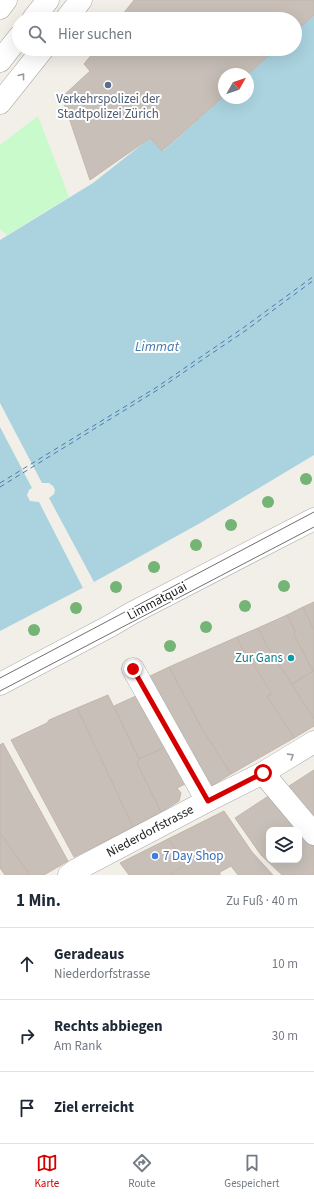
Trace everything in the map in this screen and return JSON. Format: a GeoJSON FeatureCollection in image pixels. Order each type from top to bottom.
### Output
{"type":"FeatureCollection","features":[{"type":"Feature","properties":{"kind":"street"},"geometry":{"type":"LineString","coordinates":[[0,8],[6,0]]}},
{"type":"Feature","properties":{"kind":"street"},"geometry":{"type":"LineString","coordinates":[[39,12],[48,0]]}},
{"type":"Feature","properties":{"kind":"street"},"geometry":{"type":"LineString","coordinates":[[72,12],[81,0]]}},
{"type":"Feature","properties":{"kind":"street"},"geometry":{"type":"LineString","coordinates":[[0,61],[12,46]]}},
{"type":"Feature","properties":{"kind":"street"},"geometry":{"type":"LineString","coordinates":[[0,103],[37,56]]}},
{"type":"Feature","properties":{"kind":"street","name":"Limmatquai"},"geometry":{"type":"LineString","coordinates":[[0,684],[139,609],[314,519]]}},
{"type":"Feature","properties":{"kind":"street"},"geometry":{"type":"LineString","coordinates":[[133,669],[208,801]]}},
{"type":"Feature","properties":{"kind":"street","name":"Niederdorfstrasse"},"geometry":{"type":"LineString","coordinates":[[69,875],[263,773],[314,742]]}},
{"type":"Feature","properties":{"kind":"street"},"geometry":{"type":"LineString","coordinates":[[263,773],[314,834]]}},
{"type":"Feature","properties":{"kind":"green space"},"geometry":{"type":"Polygon","coordinates":[[[38,116],[69,197],[7,235],[0,229],[0,145],[38,116]]]}},
{"type":"Feature","properties":{"kind":"water","name":"Limmat"},"geometry":{"type":"Polygon","coordinates":[[[314,15],[314,455],[202,522],[94,582],[0,631],[0,240],[93,183],[150,138],[163,151],[218,101],[218,104],[254,104],[254,69],[268,56],[302,56],[302,26],[314,15]]]}},
{"type":"Feature","properties":{"kind":"pier"},"geometry":{"type":"Polygon","coordinates":[[[0,403],[42,483],[49,483],[55,490],[54,494],[49,498],[94,582],[83,588],[39,502],[30,501],[27,495],[29,490],[32,488],[0,427],[0,403]]]}},
{"type":"Feature","properties":{"kind":"building"},"geometry":{"type":"Polygon","coordinates":[[[134,0],[314,0],[314,15],[302,26],[302,12],[125,12],[134,0]]]}},
{"type":"Feature","properties":{"kind":"building"},"geometry":{"type":"Polygon","coordinates":[[[90,56],[268,56],[254,69],[218,68],[218,101],[162,151],[150,138],[90,180],[62,97],[90,71],[84,64],[90,56]]]}},
{"type":"Feature","properties":{"kind":"building"},"geometry":{"type":"Polygon","coordinates":[[[314,602],[314,630],[303,607],[314,602]]]}},
{"type":"Feature","properties":{"kind":"building"},"geometry":{"type":"Polygon","coordinates":[[[303,607],[314,630],[314,719],[292,684],[313,671],[294,635],[295,631],[287,615],[303,607]]]}},
{"type":"Feature","properties":{"kind":"building","name":"Zur Gans"},"geometry":{"type":"Polygon","coordinates":[[[287,615],[295,631],[294,635],[313,671],[292,684],[267,646],[258,628],[287,615]]]}},
{"type":"Feature","properties":{"kind":"building"},"geometry":{"type":"Polygon","coordinates":[[[258,628],[267,646],[314,719],[314,726],[294,738],[267,696],[272,694],[245,651],[243,651],[237,637],[258,628]]]}},
{"type":"Feature","properties":{"kind":"building"},"geometry":{"type":"Polygon","coordinates":[[[237,637],[243,651],[245,651],[272,694],[267,696],[294,738],[231,774],[202,729],[169,667],[237,637]]]}},
{"type":"Feature","properties":{"kind":"building"},"geometry":{"type":"Polygon","coordinates":[[[169,667],[202,729],[231,774],[208,788],[146,678],[169,667]]]}},
{"type":"Feature","properties":{"kind":"building"},"geometry":{"type":"Polygon","coordinates":[[[108,695],[139,759],[137,763],[161,812],[133,827],[77,708],[108,695]]]}},
{"type":"Feature","properties":{"kind":"building"},"geometry":{"type":"Polygon","coordinates":[[[136,696],[146,717],[151,719],[166,747],[139,759],[114,706],[136,696]]]}},
{"type":"Feature","properties":{"kind":"building"},"geometry":{"type":"Polygon","coordinates":[[[77,708],[133,827],[74,857],[11,740],[47,723],[49,720],[77,708]]]}},
{"type":"Feature","properties":{"kind":"building"},"geometry":{"type":"Polygon","coordinates":[[[3,743],[68,861],[44,875],[30,875],[0,833],[0,745],[3,743]]]}},
{"type":"Feature","properties":{"kind":"building"},"geometry":{"type":"Polygon","coordinates":[[[166,747],[187,783],[177,788],[181,793],[179,801],[161,812],[137,763],[139,759],[166,747]]]}},
{"type":"Feature","properties":{"kind":"building"},"geometry":{"type":"Polygon","coordinates":[[[314,770],[314,818],[289,786],[314,770]]]}},
{"type":"Feature","properties":{"kind":"building"},"geometry":{"type":"Polygon","coordinates":[[[270,795],[298,827],[266,827],[266,860],[235,818],[270,795]]]}},
{"type":"Feature","properties":{"kind":"building"},"geometry":{"type":"Polygon","coordinates":[[[224,811],[252,852],[273,875],[238,875],[231,866],[220,872],[220,875],[170,875],[186,864],[168,839],[224,811]]]}},
{"type":"Feature","properties":{"kind":"building"},"geometry":{"type":"Polygon","coordinates":[[[302,831],[314,845],[314,875],[282,875],[269,863],[302,863],[302,831]]]}},
{"type":"Feature","properties":{"kind":"building"},"geometry":{"type":"Polygon","coordinates":[[[0,833],[30,875],[5,875],[0,868],[0,833]]]}},
{"type":"Feature","properties":{"kind":"building"},"geometry":{"type":"Polygon","coordinates":[[[168,839],[186,864],[170,875],[129,875],[120,863],[168,839]]]}},
{"type":"Feature","properties":{"kind":"ferry route"},"geometry":{"type":"LineString","coordinates":[[0,483],[157,387],[243,328],[314,276]]}},
{"type":"Feature","properties":{"kind":"ferry route"},"geometry":{"type":"LineString","coordinates":[[0,487],[159,389],[245,331],[314,280]]}},
{"type":"Feature","properties":{"kind":"tram line"},"geometry":{"type":"LineString","coordinates":[[0,678],[314,512]]}},
{"type":"Feature","properties":{"kind":"tram line"},"geometry":{"type":"LineString","coordinates":[[0,691],[314,527]]}},
{"type":"Feature","properties":{"kind":"place","name":"Verkehrspolizei der Stadtpolizei Zürich"},"geometry":{"type":"Point","coordinates":[108,85]}},
{"type":"Feature","properties":{"kind":"place","name":"Zur Gans"},"geometry":{"type":"Point","coordinates":[291,658]}},
{"type":"Feature","properties":{"kind":"place","name":"7 Day Shop"},"geometry":{"type":"Point","coordinates":[155,856]}},
{"type":"Feature","properties":{"kind":"route"},"geometry":{"type":"LineString","coordinates":[[133,669],[208,801],[263,773]]}}]}
